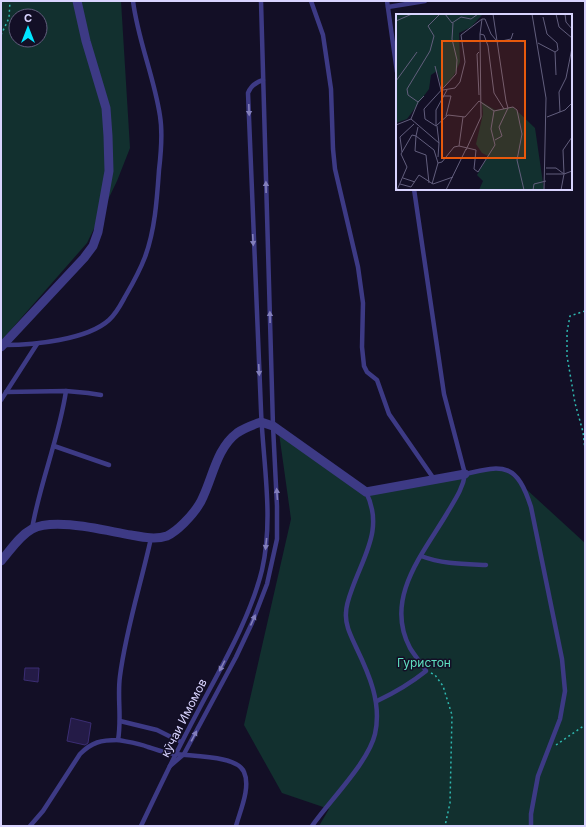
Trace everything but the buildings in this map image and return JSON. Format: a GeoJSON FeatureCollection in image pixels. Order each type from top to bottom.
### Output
{"type":"FeatureCollection","features":[{"type":"Feature","properties":{"kind":"street"},"geometry":{"type":"LineString","coordinates":[[2,346],[84,258],[93,246],[98,232],[109,171],[106,108],[86,42],[77,1]]}},
{"type":"Feature","properties":{"kind":"street"},"geometry":{"type":"LineString","coordinates":[[1,562],[21,538],[32,529],[44,525],[58,524],[84,527],[151,538],[167,536],[179,528],[190,517],[203,498],[220,455],[227,443],[236,434],[248,426],[261,422],[272,426],[366,492],[465,474]]}},
{"type":"Feature","properties":{"kind":"lane"},"geometry":{"type":"LineString","coordinates":[[2,346],[37,344],[61,340],[82,334],[101,326],[116,313],[136,278],[145,258],[151,238],[158,188],[161,125],[154,87],[138,32],[132,1]]}},
{"type":"Feature","properties":{"kind":"lane","name":"кӯчаи Имомов"},"geometry":{"type":"LineString","coordinates":[[170,766],[184,754],[241,645],[264,596],[271,573],[275,550],[277,506],[272,426],[261,1]]}},
{"type":"Feature","properties":{"kind":"lane"},"geometry":{"type":"LineString","coordinates":[[311,1],[323,35],[332,89],[335,169],[358,267],[363,303],[362,347],[364,366],[367,372],[377,380],[389,414],[434,480]]}},
{"type":"Feature","properties":{"kind":"lane"},"geometry":{"type":"LineString","coordinates":[[387,1],[396,65]]}},
{"type":"Feature","properties":{"kind":"lane"},"geometry":{"type":"LineString","coordinates":[[388,7],[425,1]]}},
{"type":"Feature","properties":{"kind":"lane","name":"кӯчаи Имомов"},"geometry":{"type":"LineString","coordinates":[[170,766],[244,621],[262,571],[266,550],[268,528],[265,463],[261,422],[248,92],[254,83],[264,80]]}},
{"type":"Feature","properties":{"kind":"lane"},"geometry":{"type":"LineString","coordinates":[[377,701],[418,677],[426,670],[410,647],[405,634],[401,606],[404,591],[412,573],[460,491],[465,474],[444,394],[414,190]]}},
{"type":"Feature","properties":{"kind":"lane"},"geometry":{"type":"LineString","coordinates":[[1,400],[37,344]]}},
{"type":"Feature","properties":{"kind":"lane"},"geometry":{"type":"LineString","coordinates":[[6,392],[66,391],[102,396]]}},
{"type":"Feature","properties":{"kind":"lane"},"geometry":{"type":"LineString","coordinates":[[32,529],[36,503],[54,446],[66,391]]}},
{"type":"Feature","properties":{"kind":"lane"},"geometry":{"type":"LineString","coordinates":[[54,446],[110,465]]}},
{"type":"Feature","properties":{"kind":"lane"},"geometry":{"type":"LineString","coordinates":[[465,474],[490,468],[501,468],[512,473],[519,480],[525,490],[530,507],[562,659],[565,691],[560,719],[538,776],[531,814],[531,826]]}},
{"type":"Feature","properties":{"kind":"lane"},"geometry":{"type":"LineString","coordinates":[[312,826],[352,775],[370,749],[377,723],[377,701],[350,634],[346,618],[347,604],[373,535],[374,512],[366,492]]}},
{"type":"Feature","properties":{"kind":"lane"},"geometry":{"type":"LineString","coordinates":[[118,740],[120,721],[120,683],[124,646],[151,538]]}},
{"type":"Feature","properties":{"kind":"lane"},"geometry":{"type":"LineString","coordinates":[[421,556],[444,562],[486,565]]}},
{"type":"Feature","properties":{"kind":"lane"},"geometry":{"type":"LineString","coordinates":[[120,721],[157,730],[181,742]]}},
{"type":"Feature","properties":{"kind":"lane"},"geometry":{"type":"LineString","coordinates":[[30,826],[43,811],[84,750],[96,742],[118,740],[175,754],[211,757],[235,763],[241,767],[245,773],[246,787],[244,801],[236,826]]}},
{"type":"Feature","properties":{"kind":"lane"},"geometry":{"type":"LineString","coordinates":[[141,826],[170,766]]}},
{"type":"Feature","properties":{"kind":"path"},"geometry":{"type":"LineString","coordinates":[[1,35],[9,18],[10,1]]}},
{"type":"Feature","properties":{"kind":"path"},"geometry":{"type":"LineString","coordinates":[[585,311],[570,316],[567,332],[568,366],[575,403],[583,432],[585,450]]}},
{"type":"Feature","properties":{"kind":"path"},"geometry":{"type":"LineString","coordinates":[[426,670],[435,675],[442,686],[452,715],[450,802],[446,826]]}},
{"type":"Feature","properties":{"kind":"path"},"geometry":{"type":"LineString","coordinates":[[548,751],[585,725]]}},
{"type":"Feature","properties":{"kind":"green space"},"geometry":{"type":"Polygon","coordinates":[[[1,1],[121,1],[130,148],[117,181],[87,243],[1,341],[1,1]]]}},
{"type":"Feature","properties":{"kind":"green space","name":"Гуристон"},"geometry":{"type":"Polygon","coordinates":[[[279,433],[371,490],[502,467],[585,543],[585,826],[319,826],[329,809],[282,793],[244,725],[291,519],[279,433]]]}}]}
